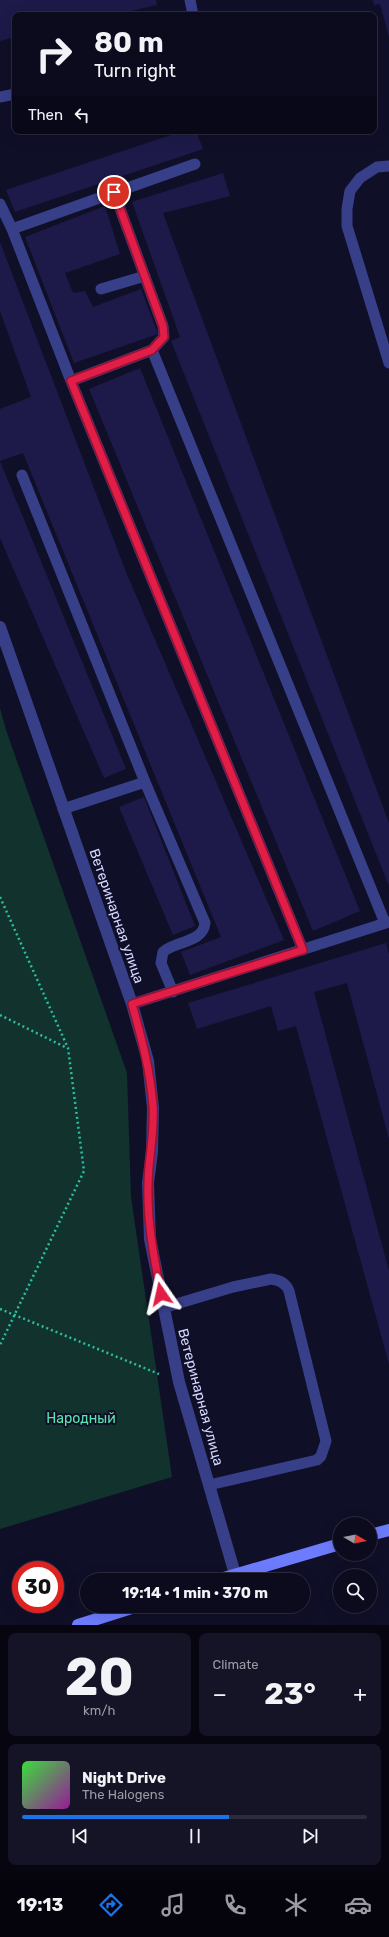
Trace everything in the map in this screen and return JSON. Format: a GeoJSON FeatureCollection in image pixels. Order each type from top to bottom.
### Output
{"type":"FeatureCollection","features":[{"type":"Feature","properties":{"kind":"street","name":"Ветеринарная улица"},"geometry":{"type":"LineString","coordinates":[[0,626],[132,1004],[148,1061],[153,1108],[152,1152],[148,1183],[150,1239],[179,1382],[235,1573]]}},
{"type":"Feature","properties":{"kind":"street"},"geometry":{"type":"LineString","coordinates":[[377,1533],[389,1530]]}},
{"type":"Feature","properties":{"kind":"street"},"geometry":{"type":"LineString","coordinates":[[238,1573],[333,1546]]}},
{"type":"Feature","properties":{"kind":"street"},"geometry":{"type":"LineString","coordinates":[[78,1625],[116,1613]]}},
{"type":"Feature","properties":{"kind":"lane"},"geometry":{"type":"LineString","coordinates":[[190,0],[192,12]]}},
{"type":"Feature","properties":{"kind":"lane"},"geometry":{"type":"LineString","coordinates":[[0,97],[12,95]]}},
{"type":"Feature","properties":{"kind":"lane"},"geometry":{"type":"LineString","coordinates":[[12,229],[195,164]]}},
{"type":"Feature","properties":{"kind":"lane"},"geometry":{"type":"LineString","coordinates":[[389,166],[377,167],[360,178],[350,192],[347,209],[347,226],[389,363]]}},
{"type":"Feature","properties":{"kind":"lane"},"geometry":{"type":"LineString","coordinates":[[71,381],[152,350],[162,341],[164,332],[114,192]]}},
{"type":"Feature","properties":{"kind":"lane"},"geometry":{"type":"LineString","coordinates":[[0,204],[12,229],[71,381],[303,950]]}},
{"type":"Feature","properties":{"kind":"lane"},"geometry":{"type":"LineString","coordinates":[[101,289],[145,276]]}},
{"type":"Feature","properties":{"kind":"lane"},"geometry":{"type":"LineString","coordinates":[[132,1004],[387,922],[152,350]]}},
{"type":"Feature","properties":{"kind":"lane"},"geometry":{"type":"LineString","coordinates":[[22,474],[145,782],[205,924],[199,936],[170,947],[163,952],[161,963],[173,992]]}},
{"type":"Feature","properties":{"kind":"lane"},"geometry":{"type":"LineString","coordinates":[[63,809],[145,782]]}},
{"type":"Feature","properties":{"kind":"lane"},"geometry":{"type":"LineString","coordinates":[[163,1308],[233,1287],[271,1279],[278,1280],[286,1285],[289,1291],[326,1441],[324,1450],[317,1460],[209,1485]]}},
{"type":"Feature","properties":{"kind":"path"},"geometry":{"type":"LineString","coordinates":[[0,897],[68,1048],[84,1172],[0,1345]]}},
{"type":"Feature","properties":{"kind":"path"},"geometry":{"type":"LineString","coordinates":[[0,1016],[68,1048]]}},
{"type":"Feature","properties":{"kind":"path"},"geometry":{"type":"LineString","coordinates":[[0,1309],[179,1382]]}},
{"type":"Feature","properties":{"kind":"green space","name":"Народный"},"geometry":{"type":"Polygon","coordinates":[[[0,708],[6,730],[127,1073],[131,1197],[172,1477],[0,1529],[0,708]]]}},
{"type":"Feature","properties":{"kind":"building"},"geometry":{"type":"Polygon","coordinates":[[[0,0],[156,0],[157,5],[127,12],[12,12],[12,38],[0,41],[0,0]]]}},
{"type":"Feature","properties":{"kind":"building"},"geometry":{"type":"Polygon","coordinates":[[[373,0],[389,0],[389,37],[380,4],[374,5],[373,0]]]}},
{"type":"Feature","properties":{"kind":"building"},"geometry":{"type":"Polygon","coordinates":[[[174,134],[197,134],[203,149],[15,212],[6,190],[174,134]]]}},
{"type":"Feature","properties":{"kind":"building"},"geometry":{"type":"Polygon","coordinates":[[[223,173],[230,196],[163,213],[389,823],[389,886],[171,341],[180,337],[132,202],[223,173]]]}},
{"type":"Feature","properties":{"kind":"building"},"geometry":{"type":"Polygon","coordinates":[[[105,206],[120,254],[65,273],[73,293],[85,291],[93,307],[141,289],[158,334],[74,363],[25,237],[105,206]]]}},
{"type":"Feature","properties":{"kind":"building"},"geometry":{"type":"Polygon","coordinates":[[[0,242],[126,572],[284,940],[190,975],[181,952],[221,937],[23,453],[0,461],[0,409],[31,397],[0,311],[0,242]]]}},
{"type":"Feature","properties":{"kind":"building"},"geometry":{"type":"Polygon","coordinates":[[[140,368],[360,911],[313,931],[89,389],[140,368]]]}},
{"type":"Feature","properties":{"kind":"building"},"geometry":{"type":"Polygon","coordinates":[[[0,461],[126,769],[104,778],[0,538],[0,461]]]}},
{"type":"Feature","properties":{"kind":"building"},"geometry":{"type":"Polygon","coordinates":[[[144,797],[195,926],[173,935],[119,807],[144,797]]]}},
{"type":"Feature","properties":{"kind":"building"},"geometry":{"type":"Polygon","coordinates":[[[386,943],[389,954],[389,1139],[347,983],[314,992],[389,1271],[389,1364],[296,1026],[278,1031],[271,1006],[197,1029],[188,1003],[386,943]]]}},
{"type":"Feature","properties":{"kind":"route"},"geometry":{"type":"LineString","coordinates":[[114,192],[163,326],[164,337],[162,341],[152,350],[71,381],[303,950],[132,1004],[148,1061],[153,1108],[152,1152],[148,1183],[148,1213],[150,1239],[161,1294]]}}]}
